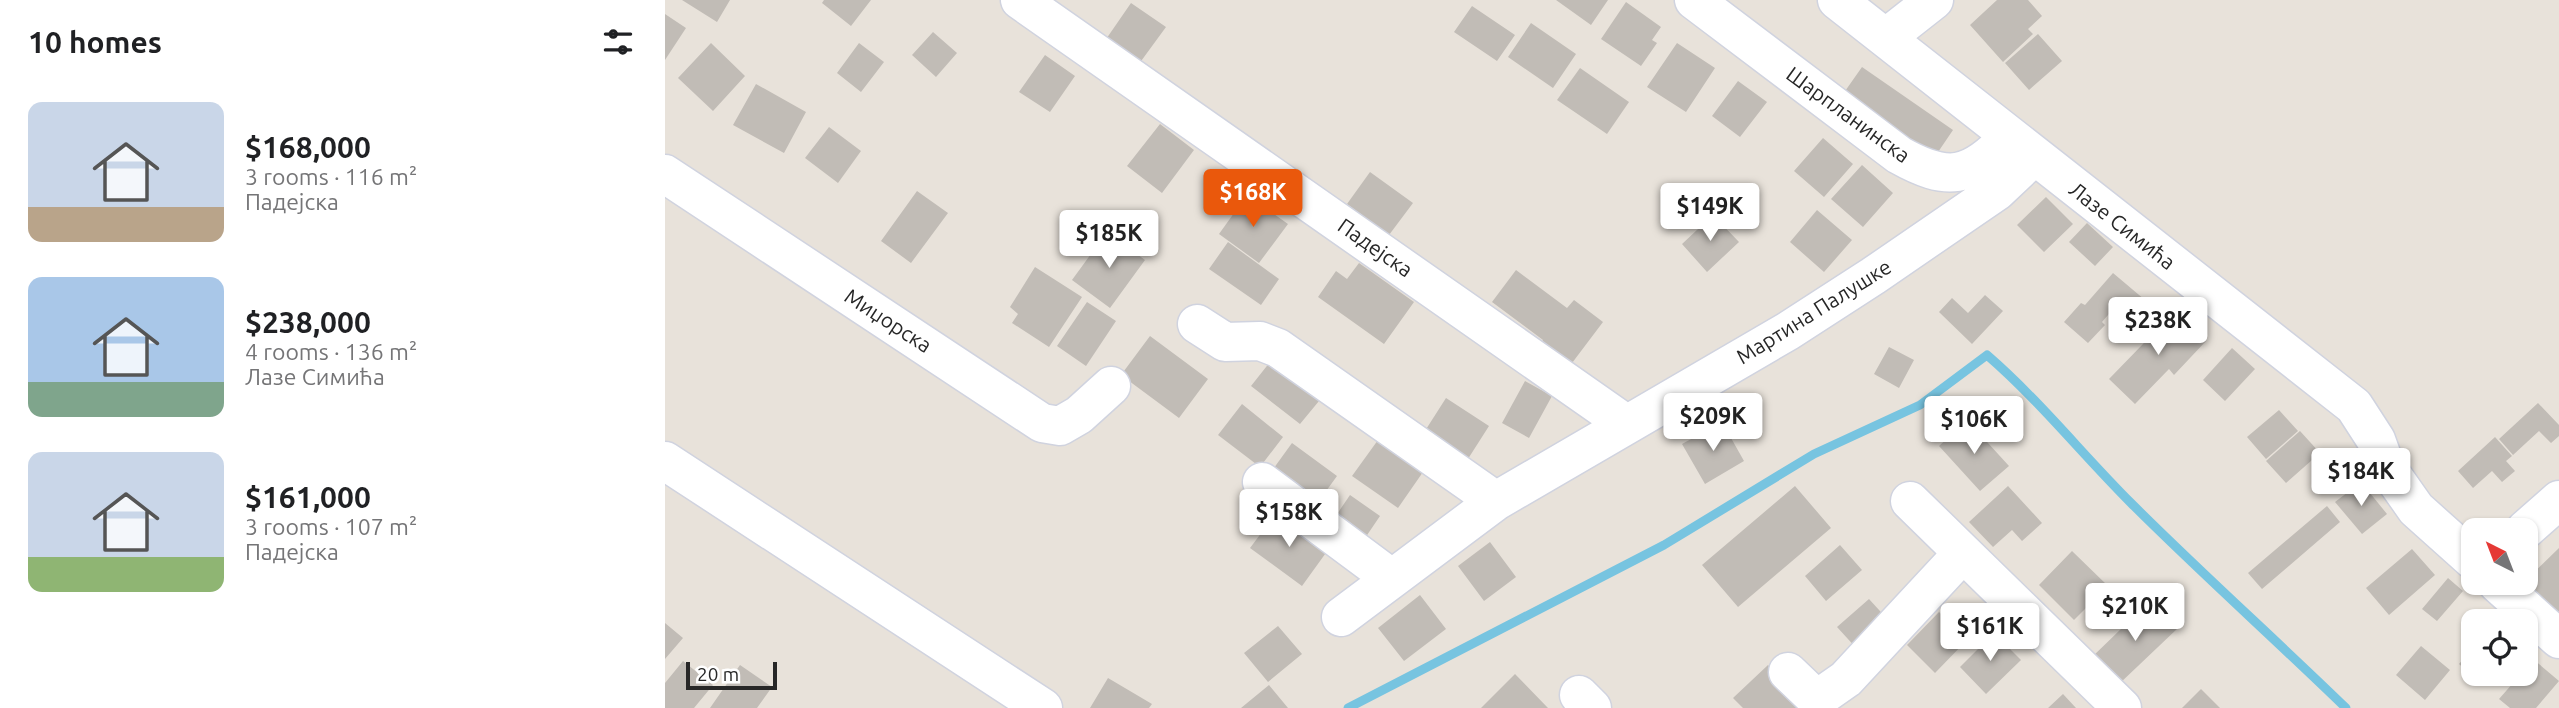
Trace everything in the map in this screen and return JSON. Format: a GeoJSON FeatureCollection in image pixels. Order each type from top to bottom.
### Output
{"type":"FeatureCollection","features":[{"type":"Feature","properties":{"kind":"street","name":"Падејска"},"geometry":{"type":"LineString","coordinates":[[1020,0],[1626,424]]}},
{"type":"Feature","properties":{"kind":"street","name":"Шарпланинска"},"geometry":{"type":"LineString","coordinates":[[1694,0],[1899,155],[1932,172],[1947,174],[1966,171],[1989,156],[2022,147]]}},
{"type":"Feature","properties":{"kind":"street","name":"Лазе Симића"},"geometry":{"type":"LineString","coordinates":[[1837,0],[2354,406],[2376,440],[2385,466],[2416,509],[2461,549]]}},
{"type":"Feature","properties":{"kind":"street"},"geometry":{"type":"LineString","coordinates":[[1887,37],[1934,0]]}},
{"type":"Feature","properties":{"kind":"street","name":"Мартина Палушке"},"geometry":{"type":"LineString","coordinates":[[1341,617],[1496,501],[1788,331],[1997,191],[2022,147]]}},
{"type":"Feature","properties":{"kind":"street","name":"Миџорска"},"geometry":{"type":"LineString","coordinates":[[665,174],[1042,423],[1060,426],[1079,415],[1111,386]]}},
{"type":"Feature","properties":{"kind":"street"},"geometry":{"type":"LineString","coordinates":[[1197,324],[1225,342],[1260,341],[1278,348],[1496,501]]}},
{"type":"Feature","properties":{"kind":"street"},"geometry":{"type":"LineString","coordinates":[[665,461],[1043,708]]}},
{"type":"Feature","properties":{"kind":"street"},"geometry":{"type":"LineString","coordinates":[[1262,482],[1391,578]]}},
{"type":"Feature","properties":{"kind":"street"},"geometry":{"type":"LineString","coordinates":[[2538,519],[2559,500]]}},
{"type":"Feature","properties":{"kind":"street"},"geometry":{"type":"LineString","coordinates":[[1910,501],[2122,708]]}},
{"type":"Feature","properties":{"kind":"street"},"geometry":{"type":"LineString","coordinates":[[1788,672],[1811,694],[1823,695],[1846,679],[1963,553]]}},
{"type":"Feature","properties":{"kind":"street"},"geometry":{"type":"LineString","coordinates":[[2510,595],[2559,639]]}},
{"type":"Feature","properties":{"kind":"building"},"geometry":{"type":"Polygon","coordinates":[[[682,0],[730,0],[717,22],[682,0]]]}},
{"type":"Feature","properties":{"kind":"building"},"geometry":{"type":"Polygon","coordinates":[[[824,0],[871,0],[851,26],[822,3],[824,0]]]}},
{"type":"Feature","properties":{"kind":"building"},"geometry":{"type":"Polygon","coordinates":[[[1556,0],[1608,0],[1591,25],[1556,0]]]}},
{"type":"Feature","properties":{"kind":"building"},"geometry":{"type":"Polygon","coordinates":[[[1997,0],[2028,0],[2042,16],[2028,29],[2033,34],[2003,62],[1970,25],[1997,0]]]}},
{"type":"Feature","properties":{"kind":"building"},"geometry":{"type":"Polygon","coordinates":[[[1626,2],[1661,27],[1652,40],[1657,43],[1641,66],[1601,39],[1626,2]]]}},
{"type":"Feature","properties":{"kind":"building"},"geometry":{"type":"Polygon","coordinates":[[[1131,3],[1166,27],[1136,68],[1102,45],[1131,3]]]}},
{"type":"Feature","properties":{"kind":"building"},"geometry":{"type":"Polygon","coordinates":[[[1472,6],[1515,35],[1497,61],[1454,32],[1472,6]]]}},
{"type":"Feature","properties":{"kind":"building"},"geometry":{"type":"Polygon","coordinates":[[[665,14],[686,28],[665,60],[665,14]]]}},
{"type":"Feature","properties":{"kind":"building"},"geometry":{"type":"Polygon","coordinates":[[[1531,23],[1576,54],[1553,88],[1508,57],[1531,23]]]}},
{"type":"Feature","properties":{"kind":"building"},"geometry":{"type":"Polygon","coordinates":[[[933,32],[957,53],[936,77],[912,55],[933,32]]]}},
{"type":"Feature","properties":{"kind":"building"},"geometry":{"type":"Polygon","coordinates":[[[2038,34],[2062,61],[2029,90],[2005,63],[2038,34]]]}},
{"type":"Feature","properties":{"kind":"building"},"geometry":{"type":"Polygon","coordinates":[[[711,43],[745,76],[713,111],[678,78],[711,43]]]}},
{"type":"Feature","properties":{"kind":"building"},"geometry":{"type":"Polygon","coordinates":[[[859,43],[884,62],[861,92],[837,73],[859,43]]]}},
{"type":"Feature","properties":{"kind":"building"},"geometry":{"type":"Polygon","coordinates":[[[1677,43],[1715,68],[1686,112],[1647,87],[1677,43]]]}},
{"type":"Feature","properties":{"kind":"building"},"geometry":{"type":"Polygon","coordinates":[[[1045,55],[1075,76],[1050,112],[1019,92],[1045,55]]]}},
{"type":"Feature","properties":{"kind":"building"},"geometry":{"type":"Polygon","coordinates":[[[1862,67],[1953,130],[1934,158],[1843,94],[1862,67]]]}},
{"type":"Feature","properties":{"kind":"building"},"geometry":{"type":"Polygon","coordinates":[[[1580,68],[1629,102],[1607,134],[1557,100],[1580,68]]]}},
{"type":"Feature","properties":{"kind":"building"},"geometry":{"type":"Polygon","coordinates":[[[1738,81],[1767,102],[1740,137],[1712,116],[1738,81]]]}},
{"type":"Feature","properties":{"kind":"building"},"geometry":{"type":"Polygon","coordinates":[[[756,84],[806,112],[784,153],[733,125],[756,84]]]}},
{"type":"Feature","properties":{"kind":"building"},"geometry":{"type":"Polygon","coordinates":[[[1160,124],[1194,150],[1162,193],[1127,166],[1160,124]]]}},
{"type":"Feature","properties":{"kind":"building"},"geometry":{"type":"Polygon","coordinates":[[[829,127],[861,151],[838,183],[805,158],[829,127]]]}},
{"type":"Feature","properties":{"kind":"building"},"geometry":{"type":"Polygon","coordinates":[[[1823,138],[1853,164],[1824,197],[1794,171],[1823,138]]]}},
{"type":"Feature","properties":{"kind":"building"},"geometry":{"type":"Polygon","coordinates":[[[1862,165],[1893,193],[1863,227],[1831,199],[1862,165]]]}},
{"type":"Feature","properties":{"kind":"building"},"geometry":{"type":"Polygon","coordinates":[[[1370,172],[1413,203],[1389,235],[1347,204],[1370,172]]]}},
{"type":"Feature","properties":{"kind":"building"},"geometry":{"type":"Polygon","coordinates":[[[917,191],[948,213],[911,263],[881,241],[917,191]]]}},
{"type":"Feature","properties":{"kind":"building"},"geometry":{"type":"Polygon","coordinates":[[[1247,195],[1288,224],[1259,263],[1219,234],[1247,195]]]}},
{"type":"Feature","properties":{"kind":"building"},"geometry":{"type":"Polygon","coordinates":[[[2046,197],[2073,224],[2044,252],[2017,225],[2046,197]]]}},
{"type":"Feature","properties":{"kind":"building"},"geometry":{"type":"Polygon","coordinates":[[[1817,210],[1852,240],[1824,272],[1790,242],[1817,210]]]}},
{"type":"Feature","properties":{"kind":"building"},"geometry":{"type":"Polygon","coordinates":[[[1713,215],[1739,242],[1707,272],[1682,244],[1713,215]]]}},
{"type":"Feature","properties":{"kind":"building"},"geometry":{"type":"Polygon","coordinates":[[[2087,223],[2113,247],[2095,266],[2069,242],[2087,223]]]}},
{"type":"Feature","properties":{"kind":"building"},"geometry":{"type":"Polygon","coordinates":[[[1107,232],[1145,260],[1110,308],[1072,280],[1107,232]]]}},
{"type":"Feature","properties":{"kind":"building"},"geometry":{"type":"Polygon","coordinates":[[[1228,242],[1279,279],[1261,305],[1209,269],[1228,242]]]}},
{"type":"Feature","properties":{"kind":"building"},"geometry":{"type":"Polygon","coordinates":[[[1359,263],[1414,302],[1384,344],[1318,297],[1336,271],[1347,279],[1359,263]]]}},
{"type":"Feature","properties":{"kind":"building"},"geometry":{"type":"Polygon","coordinates":[[[1035,267],[1082,297],[1049,347],[1012,323],[1018,314],[1010,307],[1035,267]]]}},
{"type":"Feature","properties":{"kind":"building"},"geometry":{"type":"Polygon","coordinates":[[[1516,270],[1567,308],[1574,300],[1603,322],[1569,367],[1540,345],[1543,340],[1492,302],[1516,270]]]}},
{"type":"Feature","properties":{"kind":"building"},"geometry":{"type":"Polygon","coordinates":[[[2113,273],[2145,300],[2127,320],[2114,308],[2102,322],[2105,325],[2088,343],[2064,322],[2081,303],[2085,305],[2113,273]]]}},
{"type":"Feature","properties":{"kind":"building"},"geometry":{"type":"Polygon","coordinates":[[[1985,295],[2003,311],[1972,344],[1939,312],[1952,298],[1968,313],[1985,295]]]}},
{"type":"Feature","properties":{"kind":"building"},"geometry":{"type":"Polygon","coordinates":[[[1087,302],[1116,321],[1086,366],[1057,346],[1087,302]]]}},
{"type":"Feature","properties":{"kind":"building"},"geometry":{"type":"Polygon","coordinates":[[[2175,311],[2206,341],[2174,375],[2169,369],[2135,404],[2109,379],[2175,311]]]}},
{"type":"Feature","properties":{"kind":"building"},"geometry":{"type":"Polygon","coordinates":[[[1150,336],[1208,379],[1179,418],[1121,375],[1150,336]]]}},
{"type":"Feature","properties":{"kind":"building"},"geometry":{"type":"Polygon","coordinates":[[[1889,347],[1914,360],[1899,388],[1874,374],[1889,347]]]}},
{"type":"Feature","properties":{"kind":"building"},"geometry":{"type":"Polygon","coordinates":[[[2232,348],[2255,369],[2225,401],[2203,380],[2232,348]]]}},
{"type":"Feature","properties":{"kind":"building"},"geometry":{"type":"Polygon","coordinates":[[[1270,362],[1319,401],[1300,424],[1251,386],[1270,362]]]}},
{"type":"Feature","properties":{"kind":"building"},"geometry":{"type":"Polygon","coordinates":[[[1525,381],[1552,396],[1529,438],[1502,423],[1525,381]]]}},
{"type":"Feature","properties":{"kind":"building"},"geometry":{"type":"Polygon","coordinates":[[[1446,398],[1489,426],[1466,462],[1423,434],[1446,398]]]}},
{"type":"Feature","properties":{"kind":"building"},"geometry":{"type":"Polygon","coordinates":[[[2538,403],[2559,425],[2559,436],[2551,443],[2539,431],[2513,455],[2499,439],[2538,403]]]}},
{"type":"Feature","properties":{"kind":"building"},"geometry":{"type":"Polygon","coordinates":[[[1242,404],[1283,437],[1260,467],[1218,435],[1242,404]]]}},
{"type":"Feature","properties":{"kind":"building"},"geometry":{"type":"Polygon","coordinates":[[[2279,410],[2298,431],[2266,459],[2247,437],[2279,410]]]}},
{"type":"Feature","properties":{"kind":"building"},"geometry":{"type":"Polygon","coordinates":[[[1967,420],[2009,466],[1980,491],[1939,446],[1967,420]]]}},
{"type":"Feature","properties":{"kind":"building"},"geometry":{"type":"Polygon","coordinates":[[[1722,422],[1744,461],[1705,484],[1682,444],[1722,422]]]}},
{"type":"Feature","properties":{"kind":"building"},"geometry":{"type":"Polygon","coordinates":[[[2300,431],[2320,453],[2286,483],[2266,461],[2300,431]]]}},
{"type":"Feature","properties":{"kind":"building"},"geometry":{"type":"Polygon","coordinates":[[[2495,437],[2512,456],[2506,461],[2515,471],[2502,482],[2492,471],[2473,488],[2458,471],[2495,437]]]}},
{"type":"Feature","properties":{"kind":"building"},"geometry":{"type":"Polygon","coordinates":[[[1378,440],[1423,472],[1398,508],[1352,476],[1378,440]]]}},
{"type":"Feature","properties":{"kind":"building"},"geometry":{"type":"Polygon","coordinates":[[[1292,443],[1337,476],[1316,505],[1271,472],[1292,443]]]}},
{"type":"Feature","properties":{"kind":"building"},"geometry":{"type":"Polygon","coordinates":[[[2361,482],[2387,514],[2362,534],[2335,502],[2361,482]]]}},
{"type":"Feature","properties":{"kind":"building"},"geometry":{"type":"Polygon","coordinates":[[[1795,486],[1831,528],[1738,607],[1702,565],[1795,486]]]}},
{"type":"Feature","properties":{"kind":"building"},"geometry":{"type":"Polygon","coordinates":[[[2008,486],[2042,523],[2022,541],[2012,530],[1993,547],[1969,522],[2008,486]]]}},
{"type":"Feature","properties":{"kind":"building"},"geometry":{"type":"Polygon","coordinates":[[[1350,495],[1380,516],[1361,544],[1331,523],[1350,495]]]}},
{"type":"Feature","properties":{"kind":"building"},"geometry":{"type":"Polygon","coordinates":[[[2327,506],[2340,522],[2262,589],[2248,573],[2327,506]]]}},
{"type":"Feature","properties":{"kind":"building"},"geometry":{"type":"Polygon","coordinates":[[[1277,512],[1328,550],[1302,586],[1250,548],[1277,512]]]}},
{"type":"Feature","properties":{"kind":"building"},"geometry":{"type":"Polygon","coordinates":[[[1490,542],[1516,577],[1484,601],[1458,566],[1490,542]]]}},
{"type":"Feature","properties":{"kind":"building"},"geometry":{"type":"Polygon","coordinates":[[[1840,545],[1862,570],[1826,601],[1805,576],[1840,545]]]}},
{"type":"Feature","properties":{"kind":"building"},"geometry":{"type":"Polygon","coordinates":[[[2559,548],[2559,619],[2538,595],[2538,568],[2559,548]]]}},
{"type":"Feature","properties":{"kind":"building"},"geometry":{"type":"Polygon","coordinates":[[[2412,549],[2435,575],[2389,615],[2366,588],[2412,549]]]}},
{"type":"Feature","properties":{"kind":"building"},"geometry":{"type":"Polygon","coordinates":[[[2072,551],[2108,586],[2074,620],[2039,585],[2072,551]]]}},
{"type":"Feature","properties":{"kind":"building"},"geometry":{"type":"Polygon","coordinates":[[[2448,578],[2461,589],[2461,593],[2437,621],[2422,609],[2448,578]]]}},
{"type":"Feature","properties":{"kind":"building"},"geometry":{"type":"Polygon","coordinates":[[[1420,595],[1446,629],[1404,661],[1378,628],[1420,595]]]}},
{"type":"Feature","properties":{"kind":"building"},"geometry":{"type":"Polygon","coordinates":[[[1869,599],[1890,622],[1858,650],[1837,627],[1869,599]]]}},
{"type":"Feature","properties":{"kind":"building"},"geometry":{"type":"Polygon","coordinates":[[[2151,600],[2178,628],[2118,685],[2091,658],[2151,600]]]}},
{"type":"Feature","properties":{"kind":"building"},"geometry":{"type":"Polygon","coordinates":[[[1939,612],[1968,639],[1935,673],[1907,645],[1939,612]]]}},
{"type":"Feature","properties":{"kind":"building"},"geometry":{"type":"Polygon","coordinates":[[[665,623],[683,638],[665,659],[665,623]]]}},
{"type":"Feature","properties":{"kind":"building"},"geometry":{"type":"Polygon","coordinates":[[[1278,626],[1302,654],[1268,682],[1244,653],[1278,626]]]}},
{"type":"Feature","properties":{"kind":"building"},"geometry":{"type":"Polygon","coordinates":[[[1994,633],[2021,660],[1986,694],[1960,667],[1994,633]]]}},
{"type":"Feature","properties":{"kind":"building"},"geometry":{"type":"Polygon","coordinates":[[[2421,646],[2450,670],[2425,700],[2396,675],[2421,646]]]}},
{"type":"Feature","properties":{"kind":"building"},"geometry":{"type":"Polygon","coordinates":[[[683,661],[713,685],[694,708],[665,708],[665,683],[683,661]]]}},
{"type":"Feature","properties":{"kind":"building"},"geometry":{"type":"Polygon","coordinates":[[[2538,663],[2559,681],[2536,708],[2510,708],[2499,699],[2510,686],[2538,686],[2538,663]]]}},
{"type":"Feature","properties":{"kind":"building"},"geometry":{"type":"Polygon","coordinates":[[[740,665],[772,687],[757,708],[710,708],[740,665]]]}},
{"type":"Feature","properties":{"kind":"building"},"geometry":{"type":"Polygon","coordinates":[[[1768,665],[1803,702],[1797,708],[1743,708],[1733,698],[1768,665]]]}},
{"type":"Feature","properties":{"kind":"building"},"geometry":{"type":"Polygon","coordinates":[[[1515,674],[1548,708],[1481,708],[1515,674]]]}},
{"type":"Feature","properties":{"kind":"building"},"geometry":{"type":"Polygon","coordinates":[[[1108,678],[1152,704],[1149,708],[1090,708],[1108,678]]]}},
{"type":"Feature","properties":{"kind":"building"},"geometry":{"type":"Polygon","coordinates":[[[1269,685],[1288,708],[1241,708],[1269,685]]]}},
{"type":"Feature","properties":{"kind":"building"},"geometry":{"type":"Polygon","coordinates":[[[2201,689],[2220,708],[2182,708],[2201,689]]]}},
{"type":"Feature","properties":{"kind":"building"},"geometry":{"type":"Polygon","coordinates":[[[2063,694],[2076,708],[2048,708],[2063,694]]]}},
{"type":"Feature","properties":{"kind":"waterway"},"geometry":{"type":"LineString","coordinates":[[1348,708],[1664,545],[1814,454],[1920,405],[1987,355],[2025,390],[2157,529],[2346,708]]}}]}
